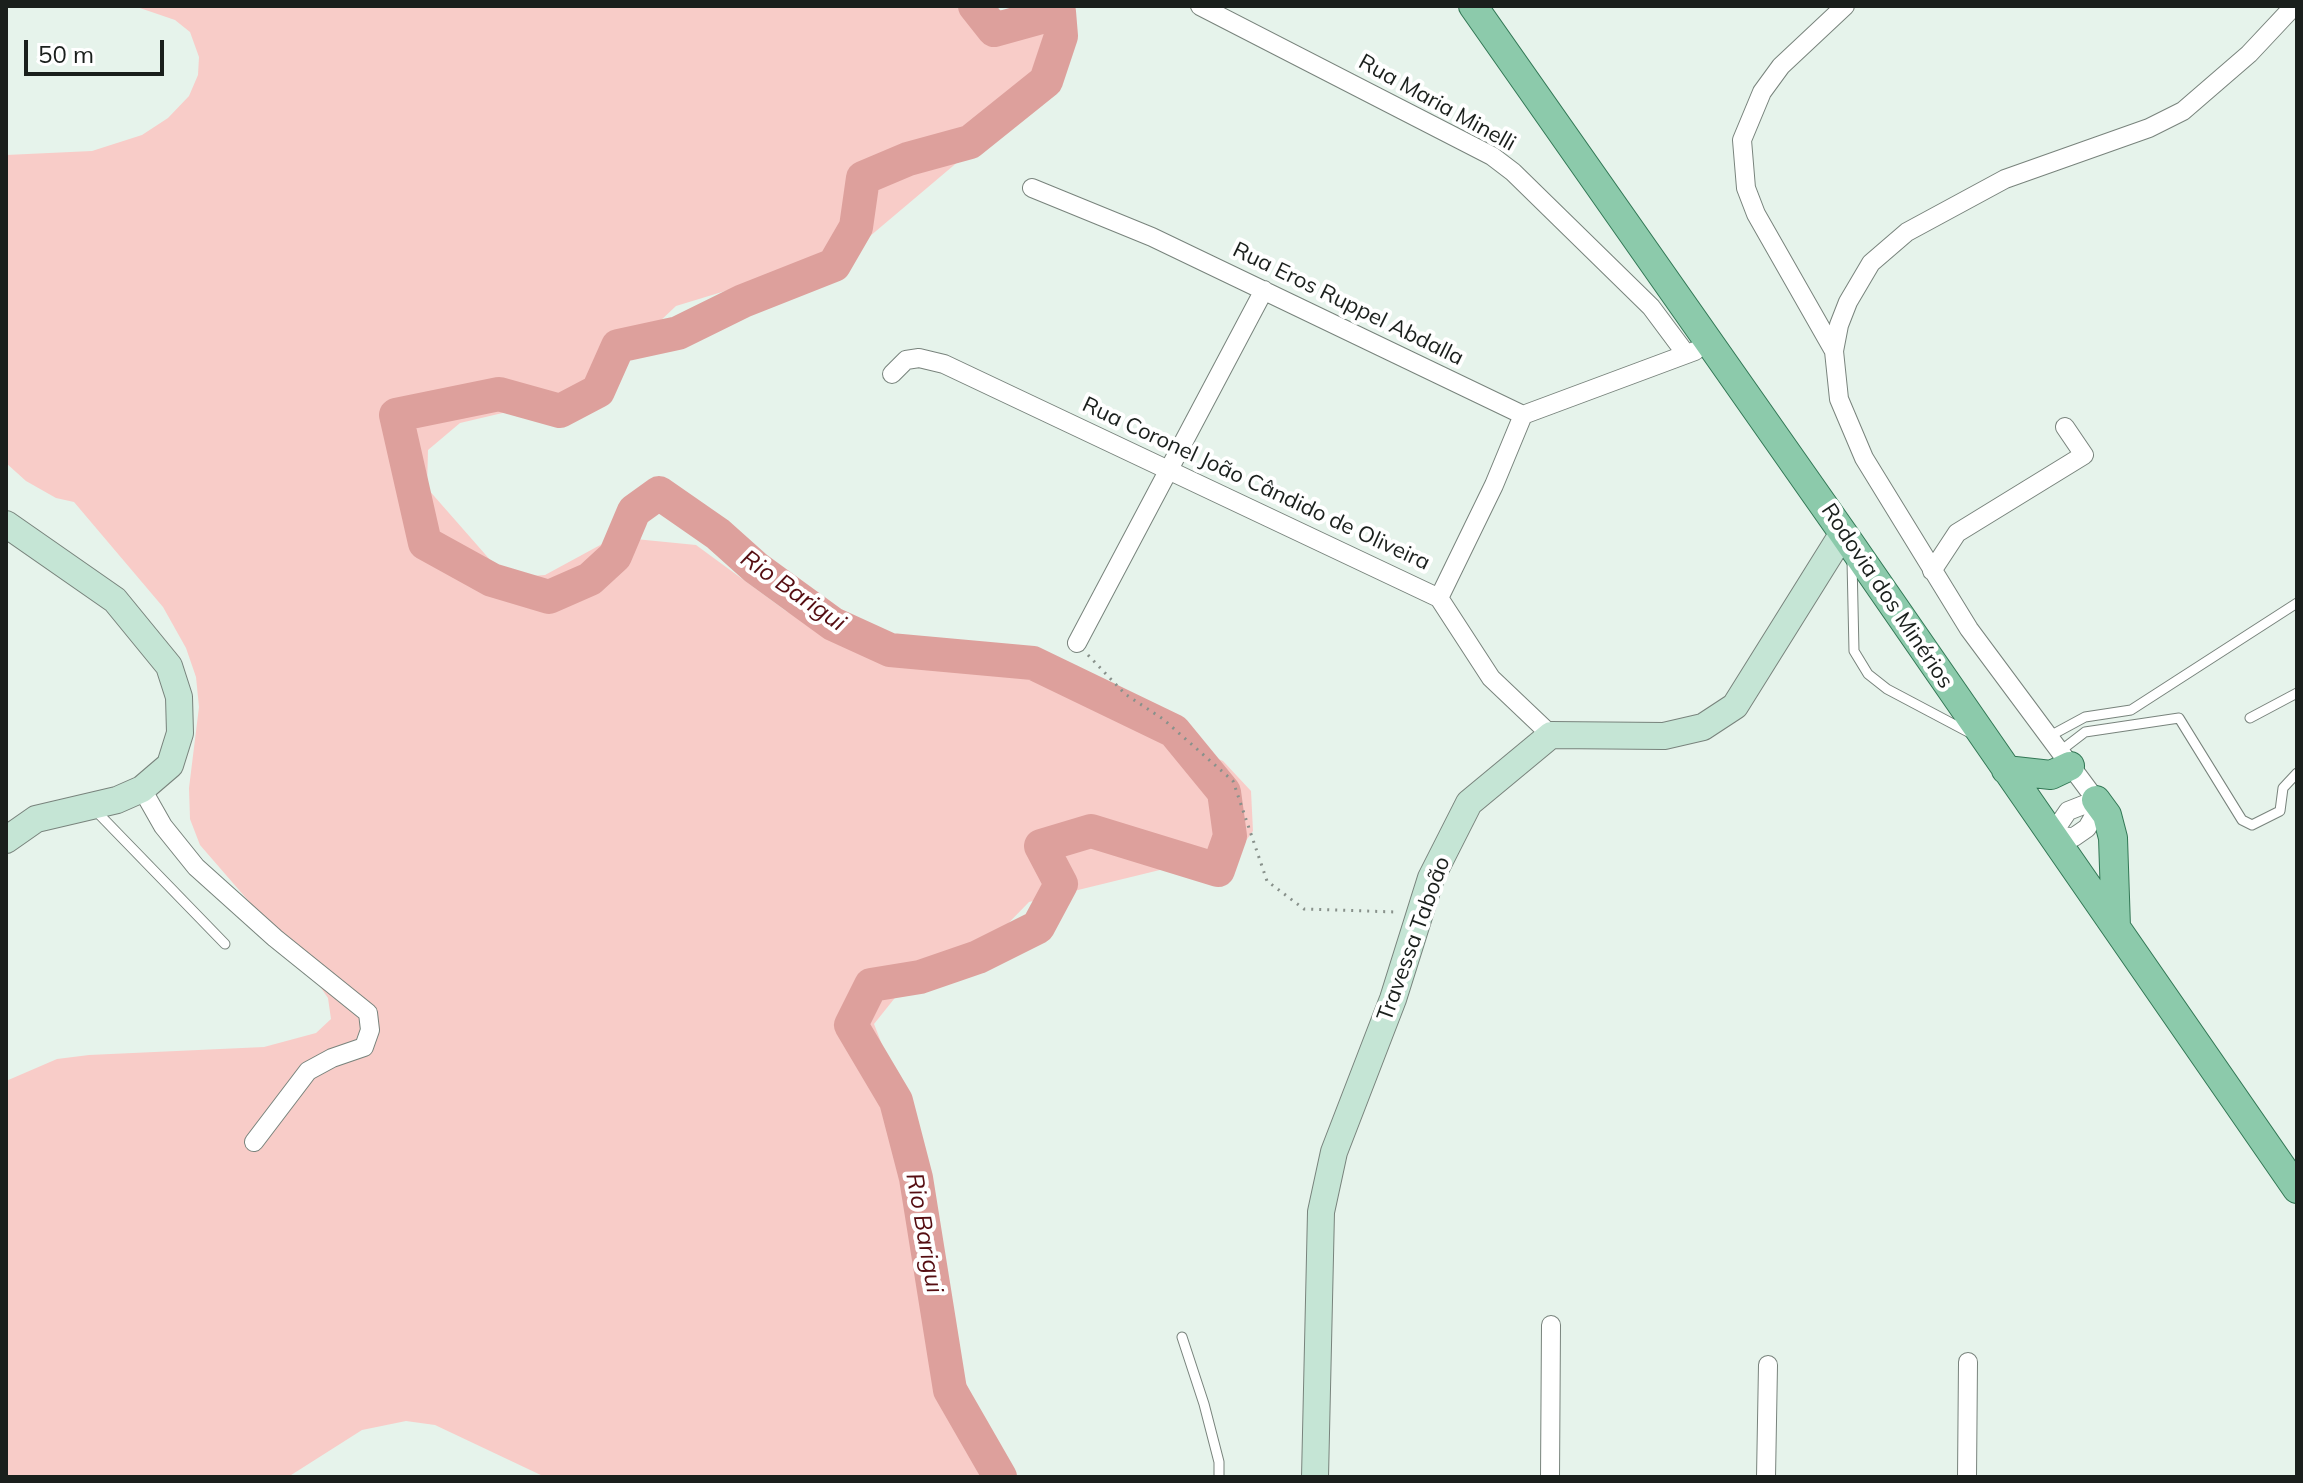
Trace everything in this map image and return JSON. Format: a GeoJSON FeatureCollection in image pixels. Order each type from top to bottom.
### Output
{"type":"FeatureCollection","features":[{"type":"Feature","properties":{"kind":"main road","name":"Rodovia dos Minérios"},"geometry":{"type":"LineString","coordinates":[[1473,6],[1700,350],[1848,539],[2297,1189]]}},
{"type":"Feature","properties":{"kind":"main road"},"geometry":{"type":"LineString","coordinates":[[2006,770],[2051,775],[2065,759]]}},
{"type":"Feature","properties":{"kind":"main road"},"geometry":{"type":"LineString","coordinates":[[2096,800],[2107,815],[2113,838],[2116,927]]}},
{"type":"Feature","properties":{"kind":"street","name":"Rua Maria Minelli"},"geometry":{"type":"LineString","coordinates":[[1200,6],[1492,156],[1513,172],[1651,307],[1700,350]]}},
{"type":"Feature","properties":{"kind":"street"},"geometry":{"type":"LineString","coordinates":[[1834,351],[1756,214],[1746,188],[1742,140],[1762,92],[1781,66],[1845,6]]}},
{"type":"Feature","properties":{"kind":"street"},"geometry":{"type":"LineString","coordinates":[[2051,836],[2074,837],[2087,828],[2094,816],[2096,800],[1969,629],[1849,427],[1839,399],[1834,351],[1848,302],[1871,263],[1886,247],[1958,202],[2005,179],[2149,128],[2183,111],[2249,54],[2294,6]]}},
{"type":"Feature","properties":{"kind":"street","name":"Rua Eros Ruppel Abdalla"},"geometry":{"type":"LineString","coordinates":[[1032,188],[1152,237],[1523,415]]}},
{"type":"Feature","properties":{"kind":"street"},"geometry":{"type":"LineString","coordinates":[[1077,643],[1264,290]]}},
{"type":"Feature","properties":{"kind":"street"},"geometry":{"type":"LineString","coordinates":[[1439,598],[1494,485],[1523,415],[1700,350]]}},
{"type":"Feature","properties":{"kind":"street","name":"Rua Coronel João Cândido de Oliveira"},"geometry":{"type":"LineString","coordinates":[[892,374],[906,360],[919,358],[944,364],[1439,598],[1491,678],[1551,735]]}},
{"type":"Feature","properties":{"kind":"street"},"geometry":{"type":"LineString","coordinates":[[1932,571],[1957,533],[2084,455],[2065,427]]}},
{"type":"Feature","properties":{"kind":"street"},"geometry":{"type":"LineString","coordinates":[[6,524],[115,600],[169,666],[179,697],[180,733],[170,765],[142,789],[92,807],[36,819],[6,840]]}},
{"type":"Feature","properties":{"kind":"street"},"geometry":{"type":"LineString","coordinates":[[1551,735],[1664,736],[1703,727],[1735,706],[1848,539]]}},
{"type":"Feature","properties":{"kind":"street","name":"Travessa Taboão"},"geometry":{"type":"LineString","coordinates":[[1315,1477],[1321,1212],[1334,1152],[1393,999],[1431,878],[1469,803],[1551,735]]}},
{"type":"Feature","properties":{"kind":"street"},"geometry":{"type":"LineString","coordinates":[[142,789],[163,826],[196,867],[275,938],[368,1013],[370,1030],[364,1047],[332,1058],[308,1071],[254,1142]]}},
{"type":"Feature","properties":{"kind":"street"},"geometry":{"type":"LineString","coordinates":[[1550,1477],[1551,1325]]}},
{"type":"Feature","properties":{"kind":"street"},"geometry":{"type":"LineString","coordinates":[[1967,1477],[1968,1362]]}},
{"type":"Feature","properties":{"kind":"street"},"geometry":{"type":"LineString","coordinates":[[1766,1477],[1768,1365]]}},
{"type":"Feature","properties":{"kind":"lane"},"geometry":{"type":"LineString","coordinates":[[1848,539],[1854,651],[1868,674],[1887,689],[1986,741]]}},
{"type":"Feature","properties":{"kind":"lane"},"geometry":{"type":"LineString","coordinates":[[2048,737],[2085,717],[2131,710],[2297,603]]}},
{"type":"Feature","properties":{"kind":"lane"},"geometry":{"type":"LineString","coordinates":[[2250,718],[2297,693]]}},
{"type":"Feature","properties":{"kind":"lane"},"geometry":{"type":"LineString","coordinates":[[2065,759],[2085,732],[2179,718],[2242,820],[2252,825],[2280,811],[2287,779],[2297,773]]}},
{"type":"Feature","properties":{"kind":"lane"},"geometry":{"type":"LineString","coordinates":[[92,807],[225,944]]}},
{"type":"Feature","properties":{"kind":"lane"},"geometry":{"type":"LineString","coordinates":[[1182,1337],[1204,1404],[1219,1462],[1219,1477]]}},
{"type":"Feature","properties":{"kind":"path"},"geometry":{"type":"LineString","coordinates":[[1077,643],[1125,694],[1163,719],[1233,781],[1267,881],[1304,909],[1419,913]]}},
{"type":"Feature","properties":{"kind":"shaded area"},"geometry":{"type":"Polygon","coordinates":[[[134,6],[971,6],[1030,14],[1048,23],[1043,62],[1024,106],[850,253],[676,306],[583,394],[460,423],[428,450],[427,488],[506,578],[545,575],[615,537],[696,545],[786,611],[901,657],[1094,685],[1161,734],[1223,761],[1251,791],[1253,831],[1229,864],[1172,867],[1029,902],[957,976],[898,994],[874,1024],[926,1157],[958,1362],[1002,1477],[545,1477],[435,1425],[406,1421],[362,1430],[288,1477],[6,1477],[6,1081],[57,1059],[264,1047],[316,1033],[331,1019],[328,998],[310,972],[200,845],[190,819],[189,788],[199,707],[196,677],[186,648],[163,607],[74,502],[56,498],[26,481],[6,463],[6,155],[92,151],[142,135],[168,118],[189,96],[198,75],[199,57],[190,32],[175,20],[134,6]]]}},
{"type":"Feature","properties":{"kind":"waterway","name":"Rio Barigui"},"geometry":{"type":"LineString","coordinates":[[975,6],[994,30],[1059,12],[1061,36],[1046,81],[970,142],[908,159],[863,178],[856,227],[834,265],[743,301],[678,333],[618,346],[598,391],[560,411],[499,394],[396,415],[425,543],[492,580],[549,597],[590,579],[615,556],[634,511],[659,493],[718,534],[756,568],[833,624],[890,650],[1033,663],[1174,731],[1224,792],[1230,836],[1218,870],[1091,831],[1041,846],[1061,884],[1038,927],[978,957],[920,977],[871,985],[851,1025],[896,1101],[916,1178],[950,1390],[1000,1477]]}}]}
